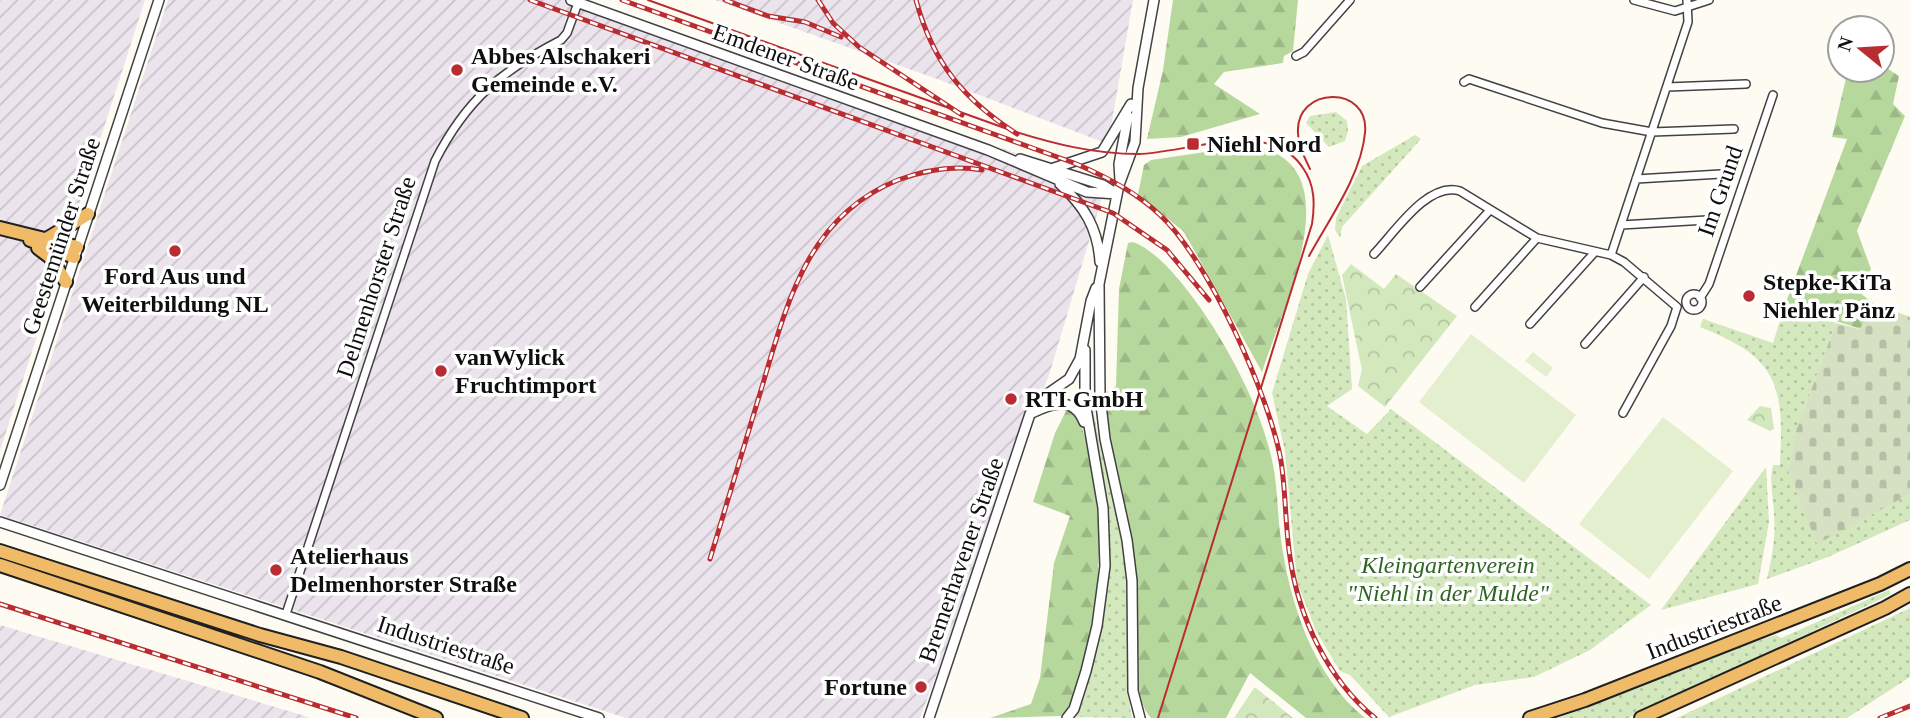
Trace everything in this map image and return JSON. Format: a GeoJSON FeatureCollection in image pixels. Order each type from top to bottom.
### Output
{"type":"FeatureCollection","features":[{"type":"Feature","properties":{"kind":"highway"},"geometry":{"type":"LineString","coordinates":[[48,238],[88,214]]}},
{"type":"Feature","properties":{"kind":"highway"},"geometry":{"type":"LineString","coordinates":[[0,228],[76,252]]}},
{"type":"Feature","properties":{"kind":"highway"},"geometry":{"type":"LineString","coordinates":[[25,237],[48,238],[76,252]]}},
{"type":"Feature","properties":{"kind":"highway"},"geometry":{"type":"LineString","coordinates":[[25,237],[50,257],[66,282]]}},
{"type":"Feature","properties":{"kind":"highway","name":"Industriestraße"},"geometry":{"type":"LineString","coordinates":[[0,551],[260,635],[341,657],[522,718]]}},
{"type":"Feature","properties":{"kind":"highway"},"geometry":{"type":"LineString","coordinates":[[0,565],[320,672],[436,718]]}},
{"type":"Feature","properties":{"kind":"highway","name":"Industriestraße"},"geometry":{"type":"LineString","coordinates":[[1530,718],[1585,700],[1777,625],[1910,569]]}},
{"type":"Feature","properties":{"kind":"highway","name":"Industriestraße"},"geometry":{"type":"LineString","coordinates":[[1641,718],[1885,608],[1910,594]]}},
{"type":"Feature","properties":{"kind":"street","name":"Geestemünder Straße"},"geometry":{"type":"LineString","coordinates":[[0,485],[159,0]]}},
{"type":"Feature","properties":{"kind":"street"},"geometry":{"type":"LineString","coordinates":[[1069,379],[1080,359],[1120,180],[1135,142],[1138,89],[1154,0]]}},
{"type":"Feature","properties":{"kind":"street"},"geometry":{"type":"LineString","coordinates":[[1296,57],[1304,52],[1350,0]]}},
{"type":"Feature","properties":{"kind":"street"},"geometry":{"type":"LineString","coordinates":[[1634,0],[1664,9],[1709,0]]}},
{"type":"Feature","properties":{"kind":"street","name":"Emdener Straße"},"geometry":{"type":"LineString","coordinates":[[574,1],[988,150],[1087,192],[1117,194]]}},
{"type":"Feature","properties":{"kind":"street","name":"Delmenhorster Straße"},"geometry":{"type":"LineString","coordinates":[[286,614],[435,161],[451,130],[472,102],[496,79],[561,40],[567,33],[574,1]]}},
{"type":"Feature","properties":{"kind":"street"},"geometry":{"type":"LineString","coordinates":[[1611,255],[1688,22],[1687,4]]}},
{"type":"Feature","properties":{"kind":"street"},"geometry":{"type":"LineString","coordinates":[[1464,82],[1469,79],[1585,119],[1652,132],[1734,129]]}},
{"type":"Feature","properties":{"kind":"street"},"geometry":{"type":"LineString","coordinates":[[1667,87],[1746,84]]}},
{"type":"Feature","properties":{"kind":"street"},"geometry":{"type":"LineString","coordinates":[[1052,168],[1102,152],[1138,89]]}},
{"type":"Feature","properties":{"kind":"street","name":"Im Grund"},"geometry":{"type":"LineString","coordinates":[[1700,298],[1709,284],[1773,95]]}},
{"type":"Feature","properties":{"kind":"street"},"geometry":{"type":"LineString","coordinates":[[1120,180],[1119,163],[1130,104]]}},
{"type":"Feature","properties":{"kind":"street","name":"Emdener Straße"},"geometry":{"type":"LineString","coordinates":[[988,150],[1103,185],[1117,194]]}},
{"type":"Feature","properties":{"kind":"street"},"geometry":{"type":"LineString","coordinates":[[1636,179],[1721,174]]}},
{"type":"Feature","properties":{"kind":"street","name":"Emdener Straße"},"geometry":{"type":"LineString","coordinates":[[1056,180],[1074,197],[1092,222],[1100,279]]}},
{"type":"Feature","properties":{"kind":"street"},"geometry":{"type":"LineString","coordinates":[[1374,254],[1423,201],[1440,189],[1460,191],[1537,238],[1611,255],[1644,278],[1677,307]]}},
{"type":"Feature","properties":{"kind":"street"},"geometry":{"type":"LineString","coordinates":[[1420,287],[1490,210]]}},
{"type":"Feature","properties":{"kind":"street"},"geometry":{"type":"LineString","coordinates":[[1622,225],[1706,220]]}},
{"type":"Feature","properties":{"kind":"street"},"geometry":{"type":"LineString","coordinates":[[1475,307],[1537,238]]}},
{"type":"Feature","properties":{"kind":"street"},"geometry":{"type":"LineString","coordinates":[[1530,324],[1594,253]]}},
{"type":"Feature","properties":{"kind":"street"},"geometry":{"type":"LineString","coordinates":[[1585,344],[1644,278]]}},
{"type":"Feature","properties":{"kind":"street"},"geometry":{"type":"LineString","coordinates":[[1100,279],[1100,396],[1105,439],[1132,581],[1133,691],[1140,718]]}},
{"type":"Feature","properties":{"kind":"street"},"geometry":{"type":"LineString","coordinates":[[1623,412],[1671,327],[1677,307],[1685,303],[1691,294],[1700,298],[1701,305],[1695,310],[1685,303]]}},
{"type":"Feature","properties":{"kind":"street"},"geometry":{"type":"LineString","coordinates":[[1067,718],[1074,709],[1086,671],[1097,625],[1105,566],[1102,508],[1089,436],[1084,338]]}},
{"type":"Feature","properties":{"kind":"street"},"geometry":{"type":"LineString","coordinates":[[1085,378],[1100,396]]}},
{"type":"Feature","properties":{"kind":"street"},"geometry":{"type":"LineString","coordinates":[[1069,379],[1085,378]]}},
{"type":"Feature","properties":{"kind":"street","name":"Bremerhavener Straße"},"geometry":{"type":"LineString","coordinates":[[929,718],[1030,414],[1043,397],[1069,379]]}},
{"type":"Feature","properties":{"kind":"street"},"geometry":{"type":"LineString","coordinates":[[1030,414],[1048,405],[1066,404],[1080,412],[1089,436]]}},
{"type":"Feature","properties":{"kind":"street","name":"Industriestraße"},"geometry":{"type":"LineString","coordinates":[[0,522],[599,718]]}},
{"type":"Feature","properties":{"kind":"shaded area"},"geometry":{"type":"Polygon","coordinates":[[[0,0],[145,0],[0,451],[0,0]]]}},
{"type":"Feature","properties":{"kind":"shaded area"},"geometry":{"type":"Polygon","coordinates":[[[168,0],[572,0],[1106,184],[1050,372],[920,718],[626,718],[0,515],[168,0]]]}},
{"type":"Feature","properties":{"kind":"shaded area"},"geometry":{"type":"Polygon","coordinates":[[[715,0],[1133,0],[1108,144],[937,79],[715,0]]]}},
{"type":"Feature","properties":{"kind":"shaded area"},"geometry":{"type":"Polygon","coordinates":[[[0,625],[302,715],[310,718],[0,718],[0,625]]]}},
{"type":"Feature","properties":{"kind":"green space"},"geometry":{"type":"Polygon","coordinates":[[[1173,0],[1298,0],[1293,51],[1284,56],[1283,63],[1224,72],[1214,84],[1260,114],[1181,137],[1147,139],[1163,70],[1173,0]]]}},
{"type":"Feature","properties":{"kind":"green space"},"geometry":{"type":"Polygon","coordinates":[[[1896,74],[1899,76],[1893,104],[1905,116],[1857,231],[1871,269],[1860,293],[1873,303],[1861,329],[1785,305],[1847,139],[1832,137],[1845,84],[1896,84],[1896,74]]]}},
{"type":"Feature","properties":{"kind":"green space"},"geometry":{"type":"Polygon","coordinates":[[[1336,112],[1347,121],[1348,131],[1345,141],[1329,147],[1306,123],[1310,116],[1336,112]]]}},
{"type":"Feature","properties":{"kind":"green space"},"geometry":{"type":"Polygon","coordinates":[[[1415,135],[1421,139],[1342,227],[1340,238],[1335,230],[1336,218],[1362,166],[1415,135]]]}},
{"type":"Feature","properties":{"kind":"green space"},"geometry":{"type":"Polygon","coordinates":[[[1246,146],[1280,156],[1299,176],[1306,205],[1304,239],[1296,275],[1262,372],[1184,232],[1138,194],[1144,165],[1151,160],[1246,146]]]}},
{"type":"Feature","properties":{"kind":"green space","name":"Kleingartenverein \"Niehl in der Mulde\""},"geometry":{"type":"Polygon","coordinates":[[[1328,235],[1346,299],[1352,389],[1327,406],[1367,434],[1391,409],[1651,605],[1590,650],[1534,677],[1475,685],[1389,717],[1350,675],[1340,671],[1316,631],[1297,582],[1285,452],[1272,393],[1308,274],[1328,235]]]}},
{"type":"Feature","properties":{"kind":"green space"},"geometry":{"type":"Polygon","coordinates":[[[1133,242],[1151,252],[1182,283],[1206,316],[1241,376],[1260,419],[1272,460],[1285,564],[1298,613],[1318,660],[1331,681],[1365,718],[1306,718],[1250,673],[1226,718],[1151,718],[1144,708],[1138,679],[1138,599],[1133,547],[1112,445],[1105,393],[1116,386],[1119,289],[1128,243],[1133,242]]]}},
{"type":"Feature","properties":{"kind":"green space"},"geometry":{"type":"Polygon","coordinates":[[[1351,264],[1384,289],[1396,274],[1457,316],[1385,407],[1358,386],[1362,370],[1342,275],[1351,264]]]}},
{"type":"Feature","properties":{"kind":"green space"},"geometry":{"type":"Polygon","coordinates":[[[1873,303],[1910,317],[1910,494],[1817,544],[1788,471],[1796,431],[1836,323],[1860,329],[1873,303]]]}},
{"type":"Feature","properties":{"kind":"green space"},"geometry":{"type":"Polygon","coordinates":[[[1785,305],[1836,323],[1796,431],[1788,471],[1817,543],[1910,494],[1910,520],[1828,557],[1767,579],[1774,530],[1772,471],[1773,465],[1780,465],[1781,437],[1777,394],[1761,363],[1746,350],[1700,327],[1703,319],[1773,343],[1785,305]]]}},
{"type":"Feature","properties":{"kind":"green space"},"geometry":{"type":"Polygon","coordinates":[[[1471,334],[1576,415],[1524,483],[1419,402],[1471,334]]]}},
{"type":"Feature","properties":{"kind":"green space"},"geometry":{"type":"Polygon","coordinates":[[[1533,352],[1553,368],[1546,377],[1525,361],[1533,352]]]}},
{"type":"Feature","properties":{"kind":"green space"},"geometry":{"type":"Polygon","coordinates":[[[1092,397],[1126,567],[1128,681],[1132,718],[1076,717],[1087,687],[1102,622],[1108,562],[1106,506],[1091,414],[1092,397]]]}},
{"type":"Feature","properties":{"kind":"green space"},"geometry":{"type":"Polygon","coordinates":[[[1760,406],[1771,408],[1774,429],[1770,431],[1747,420],[1760,406]]]}},
{"type":"Feature","properties":{"kind":"green space"},"geometry":{"type":"Polygon","coordinates":[[[1068,407],[1082,429],[1096,495],[1098,566],[1089,638],[1073,698],[1061,716],[990,718],[1031,704],[1040,678],[1054,563],[1070,516],[1033,502],[1055,433],[1068,407]]]}},
{"type":"Feature","properties":{"kind":"green space"},"geometry":{"type":"Polygon","coordinates":[[[1663,417],[1733,471],[1649,579],[1579,524],[1663,417]]]}},
{"type":"Feature","properties":{"kind":"green space"},"geometry":{"type":"Polygon","coordinates":[[[1766,467],[1769,522],[1758,584],[1661,610],[1766,467]]]}},
{"type":"Feature","properties":{"kind":"green space"},"geometry":{"type":"Polygon","coordinates":[[[1889,590],[1891,594],[1877,601],[1628,718],[1558,718],[1748,644],[1776,635],[1781,638],[1889,590]]]}},
{"type":"Feature","properties":{"kind":"green space"},"geometry":{"type":"Polygon","coordinates":[[[1910,608],[1910,677],[1847,718],[1677,718],[1910,608]]]}},
{"type":"Feature","properties":{"kind":"green space"},"geometry":{"type":"Polygon","coordinates":[[[1256,688],[1293,718],[1234,718],[1256,688]]]}},
{"type":"Feature","properties":{"kind":"tram line"},"geometry":{"type":"LineString","coordinates":[[648,0],[1044,140],[1122,154],[1249,141],[1270,144],[1288,153],[1303,168],[1313,195],[1312,224],[1158,718]]}},
{"type":"Feature","properties":{"kind":"tram line"},"geometry":{"type":"LineString","coordinates":[[1309,256],[1351,181],[1362,149],[1365,133],[1363,117],[1356,106],[1345,99],[1319,99],[1308,106],[1300,117],[1300,147],[1310,169]]}},
{"type":"Feature","properties":{"kind":"railway"},"geometry":{"type":"LineString","coordinates":[[530,0],[1113,213],[1167,250],[1209,300]]}},
{"type":"Feature","properties":{"kind":"railway"},"geometry":{"type":"LineString","coordinates":[[622,0],[1074,163],[1120,185],[1160,215],[1198,263],[1216,295],[1251,367],[1264,402],[1281,461],[1288,545],[1294,579],[1308,624],[1343,685],[1375,718]]}},
{"type":"Feature","properties":{"kind":"railway"},"geometry":{"type":"LineString","coordinates":[[725,0],[768,16],[805,22],[841,37]]}},
{"type":"Feature","properties":{"kind":"railway"},"geometry":{"type":"LineString","coordinates":[[818,0],[833,23],[859,47],[962,115]]}},
{"type":"Feature","properties":{"kind":"railway"},"geometry":{"type":"LineString","coordinates":[[916,0],[931,43],[953,78],[981,107],[1017,134]]}},
{"type":"Feature","properties":{"kind":"railway"},"geometry":{"type":"LineString","coordinates":[[710,559],[789,302],[802,271],[819,243],[840,218],[866,197],[898,180],[940,169],[982,170]]}},
{"type":"Feature","properties":{"kind":"railway"},"geometry":{"type":"LineString","coordinates":[[0,604],[356,718]]}},
{"type":"Feature","properties":{"kind":"railway"},"geometry":{"type":"LineString","coordinates":[[1880,718],[1910,706]]}},
{"type":"Feature","properties":{"kind":"place","name":"Abbes Alschakeri Gemeinde e.V."},"geometry":{"type":"Point","coordinates":[457,70]}},
{"type":"Feature","properties":{"kind":"place","name":"Niehl Nord"},"geometry":{"type":"Point","coordinates":[1193,144]}},
{"type":"Feature","properties":{"kind":"place","name":"Ford Aus und Weiterbildung NL"},"geometry":{"type":"Point","coordinates":[175,251]}},
{"type":"Feature","properties":{"kind":"place","name":"Stepke-KiTa Niehler Pänz"},"geometry":{"type":"Point","coordinates":[1749,296]}},
{"type":"Feature","properties":{"kind":"place","name":"vanWylick Fruchtimport"},"geometry":{"type":"Point","coordinates":[441,371]}},
{"type":"Feature","properties":{"kind":"place","name":"RTI GmbH"},"geometry":{"type":"Point","coordinates":[1011,399]}},
{"type":"Feature","properties":{"kind":"place","name":"Atelierhaus Delmenhorster Straße"},"geometry":{"type":"Point","coordinates":[276,570]}},
{"type":"Feature","properties":{"kind":"place","name":"Fortune"},"geometry":{"type":"Point","coordinates":[921,687]}}]}
